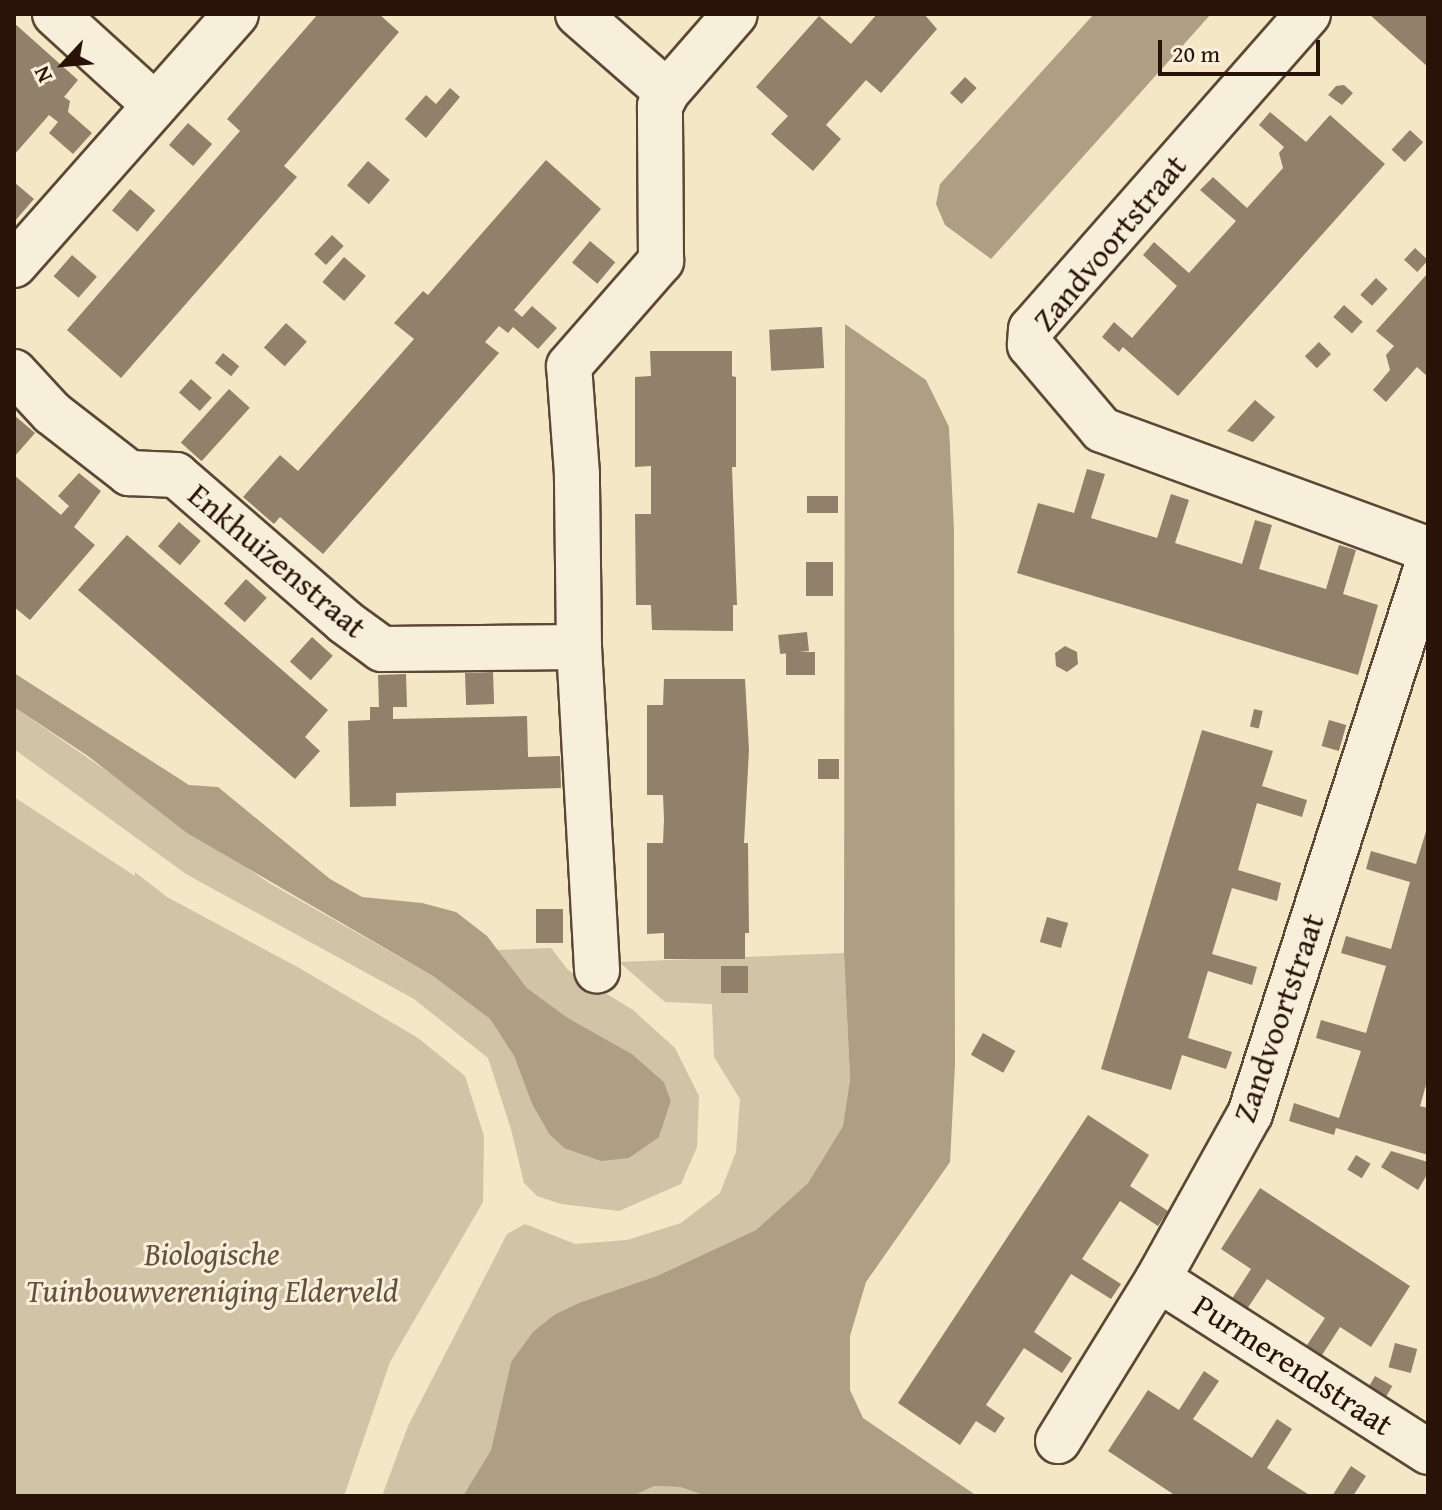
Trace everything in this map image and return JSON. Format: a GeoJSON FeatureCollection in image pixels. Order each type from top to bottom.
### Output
{"type":"FeatureCollection","features":[{"type":"Feature","properties":{"kind":"street"},"geometry":{"type":"LineString","coordinates":[[55,14],[155,105]]}},
{"type":"Feature","properties":{"kind":"street"},"geometry":{"type":"LineString","coordinates":[[14,265],[236,14]]}},
{"type":"Feature","properties":{"kind":"street"},"geometry":{"type":"LineString","coordinates":[[578,14],[667,92]]}},
{"type":"Feature","properties":{"kind":"street"},"geometry":{"type":"LineString","coordinates":[[597,970],[579,647],[577,474],[569,366],[661,261],[660,106],[667,92],[735,14]]}},
{"type":"Feature","properties":{"kind":"street","name":"Zandvoortstraat"},"geometry":{"type":"LineString","coordinates":[[1308,14],[1031,329],[1030,345],[1102,430],[1428,549]]}},
{"type":"Feature","properties":{"kind":"street","name":"Enkhuizenstraat"},"geometry":{"type":"LineString","coordinates":[[14,372],[52,413],[129,473],[176,475],[345,622],[382,649],[579,647]]}},
{"type":"Feature","properties":{"kind":"street","name":"Zandvoortstraat"},"geometry":{"type":"LineString","coordinates":[[1058,1441],[1158,1279],[1250,1114],[1428,563]]}},
{"type":"Feature","properties":{"kind":"street","name":"Purmerendstraat"},"geometry":{"type":"LineString","coordinates":[[1158,1279],[1428,1452]]}},
{"type":"Feature","properties":{"kind":"green space"},"geometry":{"type":"Polygon","coordinates":[[[14,707],[269,883],[433,976],[490,1019],[514,1056],[532,1104],[549,1134],[564,1148],[659,1137],[671,1101],[664,1082],[632,1054],[568,1018],[527,988],[497,950],[551,948],[568,970],[633,1010],[675,1048],[699,1096],[697,1147],[681,1184],[619,1211],[561,1204],[537,1196],[524,1183],[511,1129],[488,1058],[414,999],[186,874],[14,749],[14,707]]]}},
{"type":"Feature","properties":{"kind":"green space","name":"Biologische Tuinbouwvereniging Elderveld"},"geometry":{"type":"Polygon","coordinates":[[[14,797],[135,876],[135,872],[167,897],[301,969],[418,1038],[465,1076],[484,1136],[483,1202],[390,1362],[344,1496],[14,1496],[14,797]]]}},
{"type":"Feature","properties":{"kind":"green space"},"geometry":{"type":"Polygon","coordinates":[[[844,953],[850,1079],[843,1126],[808,1183],[756,1230],[657,1276],[554,1315],[511,1362],[491,1450],[463,1496],[382,1496],[408,1426],[507,1234],[525,1224],[575,1244],[627,1240],[681,1223],[720,1193],[736,1152],[740,1099],[714,1057],[712,1004],[665,1002],[619,962],[844,953]]]}},
{"type":"Feature","properties":{"kind":"green space"},"geometry":{"type":"Polygon","coordinates":[[[654,1486],[680,1487],[706,1496],[633,1496],[654,1486]]]}},
{"type":"Feature","properties":{"kind":"shaded area"},"geometry":{"type":"Polygon","coordinates":[[[1094,14],[1211,14],[991,259],[945,225],[936,204],[940,184],[1094,14]]]}},
{"type":"Feature","properties":{"kind":"shaded area"},"geometry":{"type":"Polygon","coordinates":[[[845,324],[926,380],[949,427],[954,530],[955,1065],[950,1162],[866,1282],[850,1336],[850,1390],[863,1418],[977,1496],[706,1496],[680,1487],[654,1486],[633,1496],[463,1496],[491,1450],[511,1362],[533,1332],[554,1315],[579,1303],[657,1276],[756,1230],[808,1183],[843,1126],[850,1079],[844,953],[845,324]]]}},
{"type":"Feature","properties":{"kind":"shaded area"},"geometry":{"type":"Polygon","coordinates":[[[14,673],[189,785],[218,787],[330,879],[362,897],[422,903],[456,912],[487,936],[527,988],[568,1018],[632,1054],[664,1082],[671,1101],[659,1137],[629,1158],[601,1161],[564,1148],[549,1134],[532,1104],[514,1056],[490,1019],[433,976],[187,833],[88,756],[14,707],[14,673]]]}},
{"type":"Feature","properties":{"kind":"building"},"geometry":{"type":"Polygon","coordinates":[[[318,14],[379,14],[399,32],[284,166],[297,177],[121,378],[67,330],[240,131],[227,119],[318,14]]]}},
{"type":"Feature","properties":{"kind":"building"},"geometry":{"type":"Polygon","coordinates":[[[877,14],[924,14],[937,29],[881,93],[866,80],[826,125],[841,139],[813,171],[771,134],[788,116],[756,87],[819,16],[851,44],[877,14]]]}},
{"type":"Feature","properties":{"kind":"building"},"geometry":{"type":"Polygon","coordinates":[[[1369,14],[1428,14],[1428,67],[1400,42],[1369,14]]]}},
{"type":"Feature","properties":{"kind":"building"},"geometry":{"type":"Polygon","coordinates":[[[14,23],[78,80],[64,97],[70,101],[68,112],[92,133],[73,154],[49,133],[58,122],[49,115],[14,155],[14,23]]]}},
{"type":"Feature","properties":{"kind":"building"},"geometry":{"type":"Polygon","coordinates":[[[965,77],[977,88],[962,104],[950,93],[965,77]]]}},
{"type":"Feature","properties":{"kind":"building"},"geometry":{"type":"Polygon","coordinates":[[[1344,85],[1353,93],[1342,105],[1328,95],[1336,86],[1344,85]]]}},
{"type":"Feature","properties":{"kind":"building"},"geometry":{"type":"Polygon","coordinates":[[[450,88],[460,97],[426,138],[405,119],[426,95],[436,104],[450,88]]]}},
{"type":"Feature","properties":{"kind":"building"},"geometry":{"type":"Polygon","coordinates":[[[1270,112],[1306,142],[1330,115],[1385,164],[1178,396],[1123,347],[1119,352],[1102,337],[1114,322],[1132,338],[1177,286],[1143,255],[1154,242],[1189,273],[1236,221],[1200,190],[1213,177],[1247,208],[1283,168],[1279,153],[1284,147],[1259,125],[1270,112]]]}},
{"type":"Feature","properties":{"kind":"building"},"geometry":{"type":"Polygon","coordinates":[[[188,123],[212,144],[193,166],[169,145],[188,123]]]}},
{"type":"Feature","properties":{"kind":"building"},"geometry":{"type":"Polygon","coordinates":[[[1410,130],[1423,142],[1405,162],[1392,150],[1410,130]]]}},
{"type":"Feature","properties":{"kind":"building"},"geometry":{"type":"Polygon","coordinates":[[[546,160],[601,209],[514,310],[522,317],[532,306],[557,328],[538,349],[513,327],[508,333],[499,326],[485,342],[499,353],[323,554],[280,517],[274,524],[243,497],[280,455],[298,471],[414,339],[394,323],[423,291],[428,295],[546,160]]]}},
{"type":"Feature","properties":{"kind":"building"},"geometry":{"type":"Polygon","coordinates":[[[368,161],[390,180],[369,204],[347,185],[368,161]]]}},
{"type":"Feature","properties":{"kind":"building"},"geometry":{"type":"Polygon","coordinates":[[[14,182],[34,199],[14,222],[14,182]]]}},
{"type":"Feature","properties":{"kind":"building"},"geometry":{"type":"Polygon","coordinates":[[[130,189],[155,210],[137,232],[112,210],[130,189]]]}},
{"type":"Feature","properties":{"kind":"building"},"geometry":{"type":"Polygon","coordinates":[[[332,235],[344,246],[326,265],[314,254],[332,235]]]}},
{"type":"Feature","properties":{"kind":"building"},"geometry":{"type":"Polygon","coordinates":[[[590,241],[615,262],[597,284],[572,262],[590,241]]]}},
{"type":"Feature","properties":{"kind":"building"},"geometry":{"type":"Polygon","coordinates":[[[1415,248],[1428,260],[1417,272],[1404,260],[1415,248]]]}},
{"type":"Feature","properties":{"kind":"building"},"geometry":{"type":"Polygon","coordinates":[[[72,255],[97,277],[79,298],[54,276],[72,255]]]}},
{"type":"Feature","properties":{"kind":"building"},"geometry":{"type":"Polygon","coordinates":[[[344,257],[366,276],[344,301],[322,282],[344,257]]]}},
{"type":"Feature","properties":{"kind":"building"},"geometry":{"type":"Polygon","coordinates":[[[1428,273],[1428,377],[1417,367],[1386,402],[1373,390],[1390,370],[1386,355],[1394,346],[1376,331],[1428,273]]]}},
{"type":"Feature","properties":{"kind":"building"},"geometry":{"type":"Polygon","coordinates":[[[1376,278],[1388,289],[1372,306],[1360,295],[1376,278]]]}},
{"type":"Feature","properties":{"kind":"building"},"geometry":{"type":"Polygon","coordinates":[[[1344,305],[1363,322],[1352,334],[1333,317],[1344,305]]]}},
{"type":"Feature","properties":{"kind":"building"},"geometry":{"type":"Polygon","coordinates":[[[286,323],[307,342],[285,366],[264,348],[286,323]]]}},
{"type":"Feature","properties":{"kind":"building"},"geometry":{"type":"Polygon","coordinates":[[[822,327],[824,368],[771,371],[769,330],[822,327]]]}},
{"type":"Feature","properties":{"kind":"building"},"geometry":{"type":"Polygon","coordinates":[[[1319,342],[1331,354],[1317,368],[1305,356],[1319,342]]]}},
{"type":"Feature","properties":{"kind":"building"},"geometry":{"type":"Polygon","coordinates":[[[650,351],[732,351],[732,376],[736,377],[736,467],[732,467],[737,605],[733,605],[733,631],[652,630],[651,605],[636,605],[635,514],[651,514],[651,466],[635,467],[635,377],[651,376],[650,351]]]}},
{"type":"Feature","properties":{"kind":"building"},"geometry":{"type":"Polygon","coordinates":[[[223,353],[239,366],[231,376],[215,363],[223,353]]]}},
{"type":"Feature","properties":{"kind":"building"},"geometry":{"type":"Polygon","coordinates":[[[191,379],[212,398],[200,411],[179,392],[191,379]]]}},
{"type":"Feature","properties":{"kind":"building"},"geometry":{"type":"Polygon","coordinates":[[[229,389],[250,408],[202,461],[181,443],[229,389]]]}},
{"type":"Feature","properties":{"kind":"building"},"geometry":{"type":"Polygon","coordinates":[[[1255,400],[1275,417],[1253,442],[1227,431],[1255,400]]]}},
{"type":"Feature","properties":{"kind":"building"},"geometry":{"type":"Polygon","coordinates":[[[14,415],[35,433],[14,457],[14,415]]]}},
{"type":"Feature","properties":{"kind":"building"},"geometry":{"type":"Polygon","coordinates":[[[1087,469],[1105,474],[1091,518],[1157,538],[1171,494],[1189,500],[1175,543],[1242,564],[1255,520],[1272,525],[1259,569],[1326,589],[1339,545],[1356,550],[1343,594],[1378,605],[1358,675],[1017,573],[1038,503],[1074,513],[1087,469]]]}},
{"type":"Feature","properties":{"kind":"building"},"geometry":{"type":"Polygon","coordinates":[[[79,473],[101,491],[74,527],[95,545],[30,620],[14,607],[14,475],[61,515],[69,506],[58,496],[79,473]]]}},
{"type":"Feature","properties":{"kind":"building"},"geometry":{"type":"Polygon","coordinates":[[[807,496],[838,496],[838,513],[807,513],[807,496]]]}},
{"type":"Feature","properties":{"kind":"building"},"geometry":{"type":"Polygon","coordinates":[[[179,522],[201,541],[180,565],[158,546],[179,522]]]}},
{"type":"Feature","properties":{"kind":"building"},"geometry":{"type":"Polygon","coordinates":[[[127,535],[328,710],[305,737],[320,751],[295,779],[78,590],[127,535]]]}},
{"type":"Feature","properties":{"kind":"building"},"geometry":{"type":"Polygon","coordinates":[[[806,562],[833,562],[833,596],[806,596],[806,562]]]}},
{"type":"Feature","properties":{"kind":"building"},"geometry":{"type":"Polygon","coordinates":[[[246,579],[267,598],[245,622],[224,604],[246,579]]]}},
{"type":"Feature","properties":{"kind":"building"},"geometry":{"type":"Polygon","coordinates":[[[807,632],[809,651],[780,654],[778,635],[807,632]]]}},
{"type":"Feature","properties":{"kind":"building"},"geometry":{"type":"Polygon","coordinates":[[[312,637],[333,656],[311,680],[290,662],[312,637]]]}},
{"type":"Feature","properties":{"kind":"building"},"geometry":{"type":"Polygon","coordinates":[[[1065,646],[1077,652],[1078,664],[1067,672],[1056,666],[1055,653],[1065,646]]]}},
{"type":"Feature","properties":{"kind":"building"},"geometry":{"type":"Polygon","coordinates":[[[786,652],[815,652],[815,675],[786,675],[786,652]]]}},
{"type":"Feature","properties":{"kind":"building"},"geometry":{"type":"Polygon","coordinates":[[[493,672],[494,704],[466,705],[465,673],[493,672]]]}},
{"type":"Feature","properties":{"kind":"building"},"geometry":{"type":"Polygon","coordinates":[[[406,674],[407,707],[393,707],[393,719],[527,716],[528,757],[560,756],[561,788],[396,793],[396,806],[350,807],[348,721],[370,720],[370,707],[379,707],[378,675],[406,674]]]}},
{"type":"Feature","properties":{"kind":"building"},"geometry":{"type":"Polygon","coordinates":[[[664,679],[745,679],[749,750],[744,843],[748,843],[749,933],[745,933],[745,959],[664,959],[664,933],[647,934],[647,843],[663,843],[664,819],[663,795],[647,795],[647,705],[663,705],[664,679]]]}},
{"type":"Feature","properties":{"kind":"building"},"geometry":{"type":"Polygon","coordinates":[[[1254,709],[1263,711],[1259,729],[1250,727],[1254,709]]]}},
{"type":"Feature","properties":{"kind":"building"},"geometry":{"type":"Polygon","coordinates":[[[1329,720],[1346,725],[1339,751],[1322,746],[1329,720]]]}},
{"type":"Feature","properties":{"kind":"building"},"geometry":{"type":"Polygon","coordinates":[[[1202,730],[1273,751],[1262,786],[1307,800],[1302,817],[1257,803],[1238,870],[1281,883],[1277,901],[1232,888],[1212,954],[1257,967],[1252,985],[1208,971],[1188,1038],[1232,1052],[1226,1069],[1182,1055],[1171,1090],[1101,1069],[1202,730]]]}},
{"type":"Feature","properties":{"kind":"building"},"geometry":{"type":"Polygon","coordinates":[[[818,759],[839,759],[839,779],[818,779],[818,759]]]}},
{"type":"Feature","properties":{"kind":"building"},"geometry":{"type":"Polygon","coordinates":[[[1427,828],[1428,1078],[1420,1106],[1428,1108],[1428,1155],[1336,1128],[1334,1135],[1289,1121],[1294,1103],[1339,1118],[1361,1051],[1316,1038],[1321,1020],[1366,1033],[1386,966],[1341,953],[1346,936],[1391,949],[1410,882],[1366,869],[1371,851],[1416,864],[1427,828]]]}},
{"type":"Feature","properties":{"kind":"building"},"geometry":{"type":"Polygon","coordinates":[[[536,909],[563,909],[563,943],[536,943],[536,909]]]}},
{"type":"Feature","properties":{"kind":"building"},"geometry":{"type":"Polygon","coordinates":[[[1047,917],[1068,923],[1061,948],[1040,942],[1047,917]]]}},
{"type":"Feature","properties":{"kind":"building"},"geometry":{"type":"Polygon","coordinates":[[[721,966],[748,966],[748,993],[721,993],[721,966]]]}},
{"type":"Feature","properties":{"kind":"building"},"geometry":{"type":"Polygon","coordinates":[[[983,1033],[1015,1051],[1003,1073],[971,1055],[983,1033]]]}},
{"type":"Feature","properties":{"kind":"building"},"geometry":{"type":"Polygon","coordinates":[[[1088,1115],[1149,1155],[1130,1186],[1168,1211],[1158,1226],[1120,1201],[1082,1259],[1121,1284],[1111,1299],[1071,1274],[1034,1332],[1072,1358],[1062,1373],[1024,1348],[986,1405],[1005,1418],[995,1433],[976,1421],[960,1445],[898,1403],[1088,1115]]]}},
{"type":"Feature","properties":{"kind":"building"},"geometry":{"type":"Polygon","coordinates":[[[1391,1151],[1428,1162],[1428,1173],[1418,1190],[1381,1167],[1391,1151]]]}},
{"type":"Feature","properties":{"kind":"building"},"geometry":{"type":"Polygon","coordinates":[[[1356,1155],[1371,1164],[1362,1178],[1347,1170],[1356,1155]]]}},
{"type":"Feature","properties":{"kind":"building"},"geometry":{"type":"Polygon","coordinates":[[[1260,1188],[1410,1286],[1371,1347],[1340,1327],[1315,1366],[1299,1357],[1325,1318],[1267,1279],[1241,1318],[1226,1308],[1251,1269],[1221,1249],[1260,1188]]]}},
{"type":"Feature","properties":{"kind":"building"},"geometry":{"type":"Polygon","coordinates":[[[1395,1343],[1417,1349],[1411,1373],[1389,1367],[1395,1343]]]}},
{"type":"Feature","properties":{"kind":"building"},"geometry":{"type":"Polygon","coordinates":[[[1204,1371],[1219,1381],[1193,1419],[1252,1458],[1277,1419],[1292,1429],[1267,1468],[1311,1496],[1176,1496],[1108,1451],[1148,1390],[1179,1410],[1204,1371]]]}},
{"type":"Feature","properties":{"kind":"building"},"geometry":{"type":"Polygon","coordinates":[[[1375,1376],[1392,1386],[1379,1409],[1362,1399],[1375,1376]]]}},
{"type":"Feature","properties":{"kind":"building"},"geometry":{"type":"Polygon","coordinates":[[[1351,1466],[1366,1476],[1353,1496],[1332,1496],[1351,1466]]]}}]}
